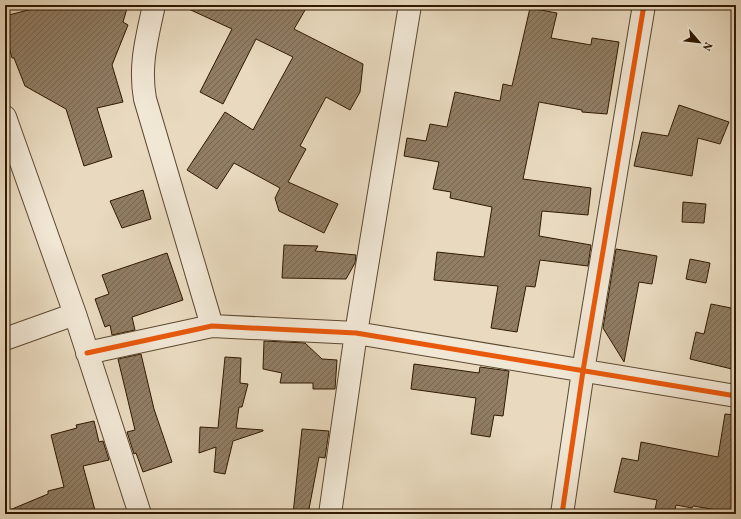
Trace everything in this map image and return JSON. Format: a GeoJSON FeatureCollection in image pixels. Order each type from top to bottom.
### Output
{"type":"FeatureCollection","features":[{"type":"Feature","properties":{"kind":"street"},"geometry":{"type":"LineString","coordinates":[[154,5],[143,55],[142,84],[145,99],[212,326]]}},
{"type":"Feature","properties":{"kind":"street"},"geometry":{"type":"LineString","coordinates":[[330,514],[356,333],[410,5]]}},
{"type":"Feature","properties":{"kind":"street"},"geometry":{"type":"LineString","coordinates":[[562,514],[583,371],[644,5]]}},
{"type":"Feature","properties":{"kind":"street"},"geometry":{"type":"LineString","coordinates":[[5,117],[75,314],[140,514]]}},
{"type":"Feature","properties":{"kind":"street"},"geometry":{"type":"LineString","coordinates":[[5,339],[75,314]]}},
{"type":"Feature","properties":{"kind":"street"},"geometry":{"type":"LineString","coordinates":[[88,353],[212,326],[356,333],[736,396]]}},
{"type":"Feature","properties":{"kind":"building"},"geometry":{"type":"Polygon","coordinates":[[[48,5],[128,5],[123,22],[128,25],[112,65],[123,102],[97,108],[112,157],[84,166],[66,109],[25,86],[14,58],[12,58],[5,32],[5,16],[48,5]]]}},
{"type":"Feature","properties":{"kind":"building"},"geometry":{"type":"Polygon","coordinates":[[[180,5],[308,5],[294,29],[363,64],[360,92],[350,110],[326,97],[300,146],[306,149],[288,182],[338,204],[324,233],[279,211],[275,198],[280,188],[234,163],[217,189],[187,170],[225,112],[253,130],[293,57],[256,39],[223,104],[200,92],[232,29],[180,5]]]}},
{"type":"Feature","properties":{"kind":"building"},"geometry":{"type":"Polygon","coordinates":[[[530,8],[557,13],[551,38],[591,45],[592,38],[619,42],[607,114],[582,112],[582,110],[539,102],[523,179],[591,188],[588,215],[542,211],[539,236],[591,245],[588,266],[540,260],[535,287],[526,286],[517,332],[491,328],[498,286],[434,280],[437,252],[484,257],[492,207],[450,198],[451,192],[433,189],[439,162],[404,156],[407,138],[426,141],[430,124],[447,127],[455,92],[500,101],[503,84],[512,86],[530,8]]]}},
{"type":"Feature","properties":{"kind":"building"},"geometry":{"type":"Polygon","coordinates":[[[679,105],[729,122],[720,144],[698,138],[692,176],[634,166],[642,132],[668,136],[679,105]]]}},
{"type":"Feature","properties":{"kind":"building"},"geometry":{"type":"Polygon","coordinates":[[[143,190],[151,219],[122,228],[110,201],[143,190]]]}},
{"type":"Feature","properties":{"kind":"building"},"geometry":{"type":"Polygon","coordinates":[[[683,202],[706,204],[704,223],[682,222],[683,202]]]}},
{"type":"Feature","properties":{"kind":"building"},"geometry":{"type":"Polygon","coordinates":[[[284,245],[318,246],[315,251],[356,255],[355,263],[346,279],[282,278],[284,245]]]}},
{"type":"Feature","properties":{"kind":"building"},"geometry":{"type":"Polygon","coordinates":[[[616,249],[657,256],[652,284],[639,282],[624,362],[603,328],[616,249]]]}},
{"type":"Feature","properties":{"kind":"building"},"geometry":{"type":"Polygon","coordinates":[[[167,253],[183,300],[132,317],[135,330],[112,335],[110,325],[105,327],[95,299],[109,294],[102,275],[167,253]]]}},
{"type":"Feature","properties":{"kind":"building"},"geometry":{"type":"Polygon","coordinates":[[[690,259],[710,263],[706,283],[686,279],[690,259]]]}},
{"type":"Feature","properties":{"kind":"building"},"geometry":{"type":"Polygon","coordinates":[[[711,304],[736,309],[736,370],[690,359],[696,332],[704,334],[711,304]]]}},
{"type":"Feature","properties":{"kind":"building"},"geometry":{"type":"Polygon","coordinates":[[[264,341],[305,343],[322,359],[337,360],[335,389],[313,389],[313,383],[280,383],[282,373],[263,369],[264,341]]]}},
{"type":"Feature","properties":{"kind":"building"},"geometry":{"type":"Polygon","coordinates":[[[141,354],[154,409],[172,462],[143,472],[136,453],[134,454],[127,432],[135,430],[118,359],[141,354]]]}},
{"type":"Feature","properties":{"kind":"building"},"geometry":{"type":"Polygon","coordinates":[[[225,357],[241,358],[240,383],[248,384],[242,407],[239,407],[236,428],[263,431],[233,441],[225,474],[214,472],[216,447],[199,453],[200,427],[218,428],[225,357]]]}},
{"type":"Feature","properties":{"kind":"building"},"geometry":{"type":"Polygon","coordinates":[[[414,364],[479,373],[480,367],[509,371],[503,416],[494,415],[490,437],[471,434],[476,398],[411,389],[414,364]]]}},
{"type":"Feature","properties":{"kind":"building"},"geometry":{"type":"Polygon","coordinates":[[[725,414],[736,415],[736,513],[693,506],[692,508],[676,505],[674,514],[654,514],[657,500],[614,492],[622,458],[638,461],[641,442],[718,457],[725,414]]]}},
{"type":"Feature","properties":{"kind":"building"},"geometry":{"type":"Polygon","coordinates":[[[94,421],[99,442],[103,441],[109,460],[83,466],[96,514],[5,514],[5,512],[48,494],[48,491],[64,487],[51,435],[77,428],[76,425],[94,421]]]}},
{"type":"Feature","properties":{"kind":"building"},"geometry":{"type":"Polygon","coordinates":[[[302,429],[329,431],[325,458],[319,457],[308,514],[293,514],[302,429]]]}},
{"type":"Feature","properties":{"kind":"cycle path"},"geometry":{"type":"LineString","coordinates":[[562,514],[583,371],[644,5]]}},
{"type":"Feature","properties":{"kind":"cycle path"},"geometry":{"type":"LineString","coordinates":[[87,353],[212,326],[356,333],[736,396]]}}]}
